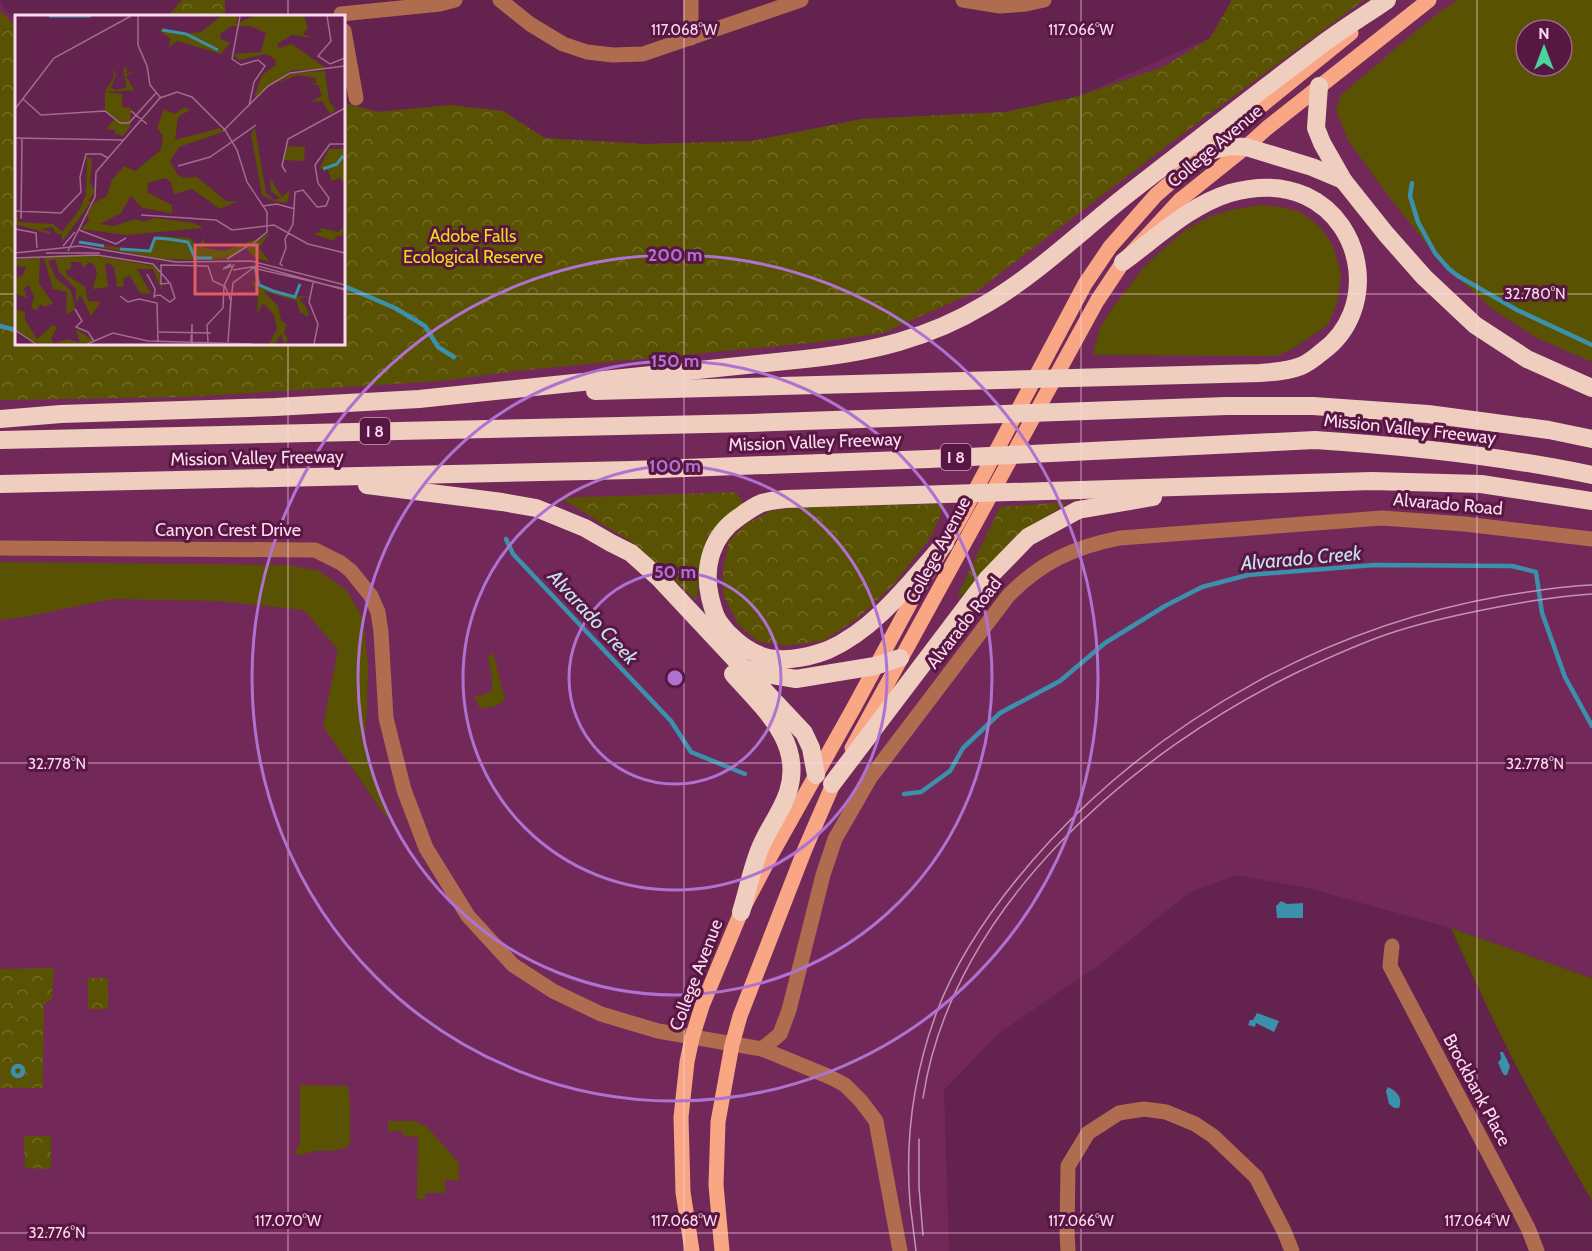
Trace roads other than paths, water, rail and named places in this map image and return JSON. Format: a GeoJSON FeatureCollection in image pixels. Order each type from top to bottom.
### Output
{"type":"FeatureCollection","features":[{"type":"Feature","properties":{"kind":"highway"},"geometry":{"type":"LineString","coordinates":[[419,399],[837,356],[889,346],[951,323],[986,304],[1020,281],[1134,189],[1318,47],[1387,0]]}},
{"type":"Feature","properties":{"kind":"highway"},"geometry":{"type":"LineString","coordinates":[[1319,86],[1316,128],[1322,143],[1343,180],[1424,278],[1475,325],[1527,359],[1592,388]]}},
{"type":"Feature","properties":{"kind":"highway"},"geometry":{"type":"LineString","coordinates":[[1206,152],[1229,146],[1246,147],[1312,167],[1343,180]]}},
{"type":"Feature","properties":{"kind":"highway"},"geometry":{"type":"LineString","coordinates":[[0,419],[61,414],[571,392],[1281,371],[1301,366],[1330,346],[1341,335],[1354,311],[1359,286],[1354,254],[1348,238],[1336,220],[1323,206],[1305,195],[1282,188],[1246,189],[1210,200],[1124,262]]}},
{"type":"Feature","properties":{"kind":"highway","name":"Mission Valley Freeway"},"geometry":{"type":"LineString","coordinates":[[0,440],[762,423],[1227,406],[1313,406],[1428,414],[1549,429],[1592,439]]}},
{"type":"Feature","properties":{"kind":"highway","name":"Mission Valley Freeway"},"geometry":{"type":"LineString","coordinates":[[0,484],[632,470],[1315,440],[1388,445],[1546,465],[1592,475]]}},
{"type":"Feature","properties":{"kind":"highway"},"geometry":{"type":"LineString","coordinates":[[318,478],[536,508],[585,528],[631,553],[659,578],[804,733],[811,748],[816,775]]}},
{"type":"Feature","properties":{"kind":"highway"},"geometry":{"type":"LineString","coordinates":[[945,543],[887,607],[870,622],[828,650],[801,658],[793,660],[759,656],[729,634],[718,621],[712,606],[707,572],[715,543],[729,524],[747,510],[762,503],[785,499],[1372,481],[1480,484],[1592,501]]}},
{"type":"Feature","properties":{"kind":"highway"},"geometry":{"type":"LineString","coordinates":[[832,784],[988,578],[1029,537],[1078,510],[1141,498],[1258,483]]}},
{"type":"Feature","properties":{"kind":"highway"},"geometry":{"type":"LineString","coordinates":[[611,543],[649,581],[759,703],[776,723],[787,743],[792,768],[788,794],[761,847],[741,912]]}},
{"type":"Feature","properties":{"kind":"highway"},"geometry":{"type":"LineString","coordinates":[[742,667],[759,673],[796,679],[875,666],[900,658]]}},
{"type":"Feature","properties":{"kind":"main road","name":"College Avenue"},"geometry":{"type":"LineString","coordinates":[[692,1251],[683,1192],[681,1117],[687,1062],[702,1006],[741,912],[875,666],[958,521],[1085,284],[1110,247],[1156,195],[1392,0]]}},
{"type":"Feature","properties":{"kind":"main road","name":"College Avenue"},"geometry":{"type":"LineString","coordinates":[[722,1251],[716,1185],[718,1122],[732,1045],[740,1016],[832,784],[1096,301],[1124,262],[1180,200],[1428,0]]}},
{"type":"Feature","properties":{"kind":"street"},"geometry":{"type":"LineString","coordinates":[[340,10],[440,4],[455,0]]}},
{"type":"Feature","properties":{"kind":"street"},"geometry":{"type":"LineString","coordinates":[[500,0],[530,24],[563,44],[587,52],[613,55],[643,54],[801,0]]}},
{"type":"Feature","properties":{"kind":"street"},"geometry":{"type":"LineString","coordinates":[[692,0],[692,38]]}},
{"type":"Feature","properties":{"kind":"street"},"geometry":{"type":"LineString","coordinates":[[963,0],[1000,6],[1044,0]]}},
{"type":"Feature","properties":{"kind":"street"},"geometry":{"type":"LineString","coordinates":[[345,37],[356,98]]}},
{"type":"Feature","properties":{"kind":"street","name":"Alvarado Road"},"geometry":{"type":"LineString","coordinates":[[762,1049],[780,1034],[789,1010],[823,875],[835,839],[870,778],[1008,596],[1019,584],[1046,564],[1075,549],[1120,538],[1382,518],[1464,524],[1592,539]]}},
{"type":"Feature","properties":{"kind":"street","name":"Canyon Crest Drive"},"geometry":{"type":"LineString","coordinates":[[0,548],[315,550],[340,563],[351,571],[371,596],[378,612],[386,718],[404,790],[426,848],[468,916],[513,965],[553,991],[601,1014],[658,1031],[732,1045]]}},
{"type":"Feature","properties":{"kind":"street","name":"Brockbank Place"},"geometry":{"type":"LineString","coordinates":[[1392,946],[1390,966],[1528,1228],[1537,1251]]}},
{"type":"Feature","properties":{"kind":"street"},"geometry":{"type":"LineString","coordinates":[[732,1045],[762,1049],[830,1077],[845,1085],[861,1101],[876,1121],[900,1251]]}},
{"type":"Feature","properties":{"kind":"street"},"geometry":{"type":"LineString","coordinates":[[1068,1251],[1066,1231],[1068,1167],[1088,1133],[1119,1113],[1144,1109],[1167,1112],[1195,1124],[1213,1136],[1256,1177],[1292,1251]]}},
{"type":"Feature","properties":{"kind":"water"},"geometry":{"type":"Polygon","coordinates":[[[1281,901],[1287,904],[1303,903],[1303,918],[1277,918],[1276,906],[1281,901]]]}},
{"type":"Feature","properties":{"kind":"water"},"geometry":{"type":"Polygon","coordinates":[[[1257,1013],[1279,1021],[1274,1032],[1256,1023],[1255,1027],[1248,1025],[1257,1013]]]}},
{"type":"Feature","properties":{"kind":"water"},"geometry":{"type":"Polygon","coordinates":[[[1500,1052],[1503,1052],[1510,1066],[1507,1075],[1504,1075],[1498,1062],[1501,1059],[1500,1052]]]}},
{"type":"Feature","properties":{"kind":"water"},"geometry":{"type":"Polygon","coordinates":[[[1388,1087],[1398,1095],[1399,1108],[1394,1108],[1389,1104],[1386,1091],[1388,1087]]]}},
{"type":"Feature","properties":{"kind":"waterway"},"geometry":{"type":"LineString","coordinates":[[1412,183],[1410,196],[1418,222],[1435,253],[1449,269],[1517,310],[1592,345]]}},
{"type":"Feature","properties":{"kind":"waterway","name":"Alvarado Creek"},"geometry":{"type":"LineString","coordinates":[[345,286],[395,308],[425,326],[438,347],[454,357]]}},
{"type":"Feature","properties":{"kind":"waterway","name":"Alvarado Creek"},"geometry":{"type":"LineString","coordinates":[[0,326],[15,330]]}},
{"type":"Feature","properties":{"kind":"waterway","name":"Alvarado Creek"},"geometry":{"type":"LineString","coordinates":[[506,539],[513,554],[671,721],[691,752],[745,774]]}},
{"type":"Feature","properties":{"kind":"waterway","name":"Alvarado Creek"},"geometry":{"type":"LineString","coordinates":[[904,794],[921,792],[950,771],[963,748],[1000,713],[1060,681],[1105,643],[1165,606],[1202,587],[1248,575],[1374,565],[1512,566],[1536,572],[1542,613],[1565,677],[1592,726]]}},
{"type":"Feature","properties":{"kind":"waterway"},"geometry":{"type":"LineString","coordinates":[[18,1066],[23,1071],[18,1076],[13,1071],[18,1066]]}},
{"type":"Feature","properties":{"kind":"tram line"},"geometry":{"type":"LineString","coordinates":[[916,1251],[910,1203],[910,1131],[917,1084],[928,1037],[946,990],[970,944],[1016,880],[1050,841],[1097,795],[1147,753],[1200,716],[1256,682],[1315,653],[1376,629],[1438,610],[1513,594],[1592,585]]}},
{"type":"Feature","properties":{"kind":"tram line"},"geometry":{"type":"LineString","coordinates":[[923,1098],[941,1028],[971,962],[1011,900],[1060,842],[1115,791],[1175,744],[1237,704],[1300,671],[1377,638],[1470,612],[1545,599],[1592,594]]}},
{"type":"Feature","properties":{"kind":"tram line"},"geometry":{"type":"LineString","coordinates":[[919,1139],[919,1187],[923,1235]]}},
{"type":"Feature","properties":{"kind":"park label","name":"Adobe Falls Ecological Reserve"},"geometry":{"type":"Point","coordinates":[473,246]}}]}
